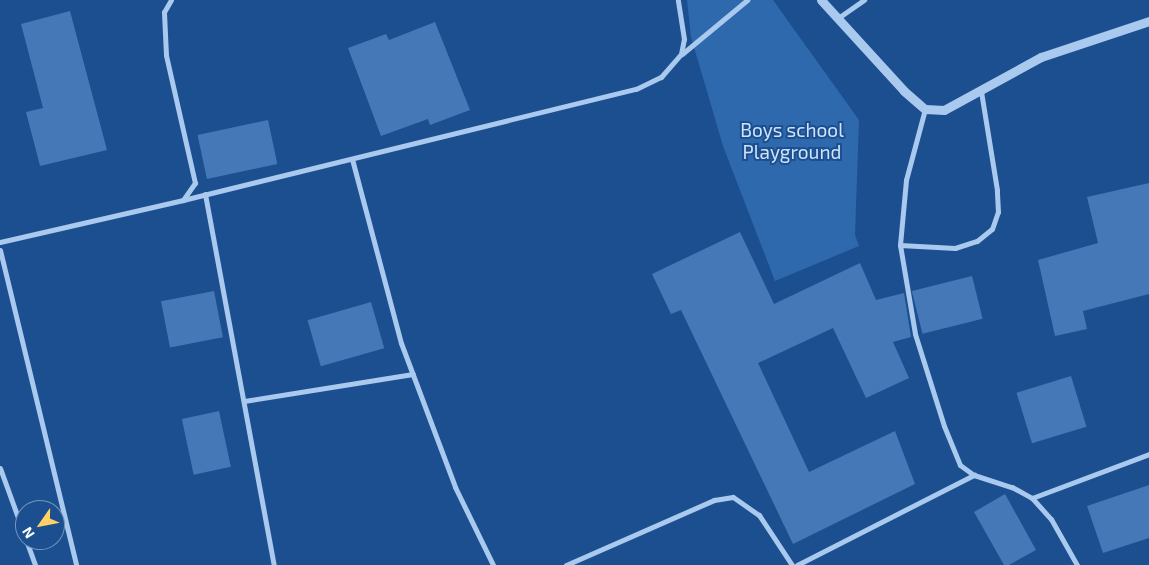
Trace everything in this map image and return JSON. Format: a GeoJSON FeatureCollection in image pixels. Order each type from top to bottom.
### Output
{"type":"FeatureCollection","features":[{"type":"Feature","properties":{"kind":"street"},"geometry":{"type":"LineString","coordinates":[[170,0],[164,12],[166,55],[195,183],[184,200]]}},
{"type":"Feature","properties":{"kind":"street"},"geometry":{"type":"LineString","coordinates":[[678,0],[684,39],[681,54]]}},
{"type":"Feature","properties":{"kind":"street"},"geometry":{"type":"LineString","coordinates":[[0,242],[184,200],[636,89],[661,77],[681,54],[748,0]]}},
{"type":"Feature","properties":{"kind":"street"},"geometry":{"type":"LineString","coordinates":[[821,0],[904,91],[925,109],[944,110],[1041,57],[1149,21]]}},
{"type":"Feature","properties":{"kind":"street"},"geometry":{"type":"LineString","coordinates":[[838,18],[864,0]]}},
{"type":"Feature","properties":{"kind":"street"},"geometry":{"type":"LineString","coordinates":[[900,245],[955,248],[977,241],[992,229],[998,212],[997,190],[981,91]]}},
{"type":"Feature","properties":{"kind":"street"},"geometry":{"type":"LineString","coordinates":[[925,109],[906,180],[900,245],[915,334],[944,426],[960,465],[974,475],[1012,487],[1032,498],[1052,519],[1077,565]]}},
{"type":"Feature","properties":{"kind":"street"},"geometry":{"type":"LineString","coordinates":[[352,159],[380,272],[413,374],[455,487],[493,565]]}},
{"type":"Feature","properties":{"kind":"street"},"geometry":{"type":"LineString","coordinates":[[205,194],[274,565]]}},
{"type":"Feature","properties":{"kind":"street"},"geometry":{"type":"LineString","coordinates":[[0,250],[76,565]]}},
{"type":"Feature","properties":{"kind":"street"},"geometry":{"type":"LineString","coordinates":[[244,400],[413,374]]}},
{"type":"Feature","properties":{"kind":"street"},"geometry":{"type":"LineString","coordinates":[[1032,498],[1149,454]]}},
{"type":"Feature","properties":{"kind":"street"},"geometry":{"type":"LineString","coordinates":[[0,468],[15,509]]}},
{"type":"Feature","properties":{"kind":"street"},"geometry":{"type":"LineString","coordinates":[[797,565],[974,475]]}},
{"type":"Feature","properties":{"kind":"street"},"geometry":{"type":"LineString","coordinates":[[566,565],[714,500],[732,497],[759,515],[792,565]]}},
{"type":"Feature","properties":{"kind":"street"},"geometry":{"type":"LineString","coordinates":[[30,550],[35,565]]}},
{"type":"Feature","properties":{"kind":"green space","name":"Boys school Playground"},"geometry":{"type":"Polygon","coordinates":[[[687,0],[773,0],[859,120],[855,235],[859,246],[775,281],[723,146],[691,37],[687,0]]]}},
{"type":"Feature","properties":{"kind":"building"},"geometry":{"type":"Polygon","coordinates":[[[70,11],[107,150],[40,166],[26,112],[43,108],[21,24],[70,11]]]}},
{"type":"Feature","properties":{"kind":"building"},"geometry":{"type":"Polygon","coordinates":[[[435,22],[470,110],[430,125],[428,119],[381,136],[348,48],[386,34],[389,40],[435,22]]]}},
{"type":"Feature","properties":{"kind":"building"},"geometry":{"type":"Polygon","coordinates":[[[268,120],[277,164],[207,179],[198,135],[268,120]]]}},
{"type":"Feature","properties":{"kind":"building"},"geometry":{"type":"Polygon","coordinates":[[[1149,183],[1149,294],[1083,311],[1087,329],[1055,336],[1038,260],[1098,243],[1087,197],[1149,183]]]}},
{"type":"Feature","properties":{"kind":"building"},"geometry":{"type":"Polygon","coordinates":[[[740,232],[774,304],[860,263],[876,300],[904,293],[911,337],[893,342],[909,378],[866,398],[833,328],[758,363],[809,472],[895,431],[915,484],[793,544],[681,310],[671,314],[652,274],[740,232]]]}},
{"type":"Feature","properties":{"kind":"building"},"geometry":{"type":"Polygon","coordinates":[[[972,276],[983,319],[922,334],[912,291],[972,276]]]}},
{"type":"Feature","properties":{"kind":"building"},"geometry":{"type":"Polygon","coordinates":[[[214,291],[223,337],[170,347],[161,301],[214,291]]]}},
{"type":"Feature","properties":{"kind":"building"},"geometry":{"type":"Polygon","coordinates":[[[371,302],[384,348],[321,366],[308,320],[371,302]]]}},
{"type":"Feature","properties":{"kind":"building"},"geometry":{"type":"Polygon","coordinates":[[[1071,376],[1086,427],[1032,443],[1016,393],[1071,376]]]}},
{"type":"Feature","properties":{"kind":"building"},"geometry":{"type":"Polygon","coordinates":[[[219,411],[231,467],[194,475],[182,419],[219,411]]]}},
{"type":"Feature","properties":{"kind":"building"},"geometry":{"type":"Polygon","coordinates":[[[1149,485],[1149,538],[1103,553],[1087,506],[1149,485]]]}},
{"type":"Feature","properties":{"kind":"building"},"geometry":{"type":"Polygon","coordinates":[[[1005,494],[1036,550],[1009,565],[1004,565],[974,512],[1005,494]]]}}]}
